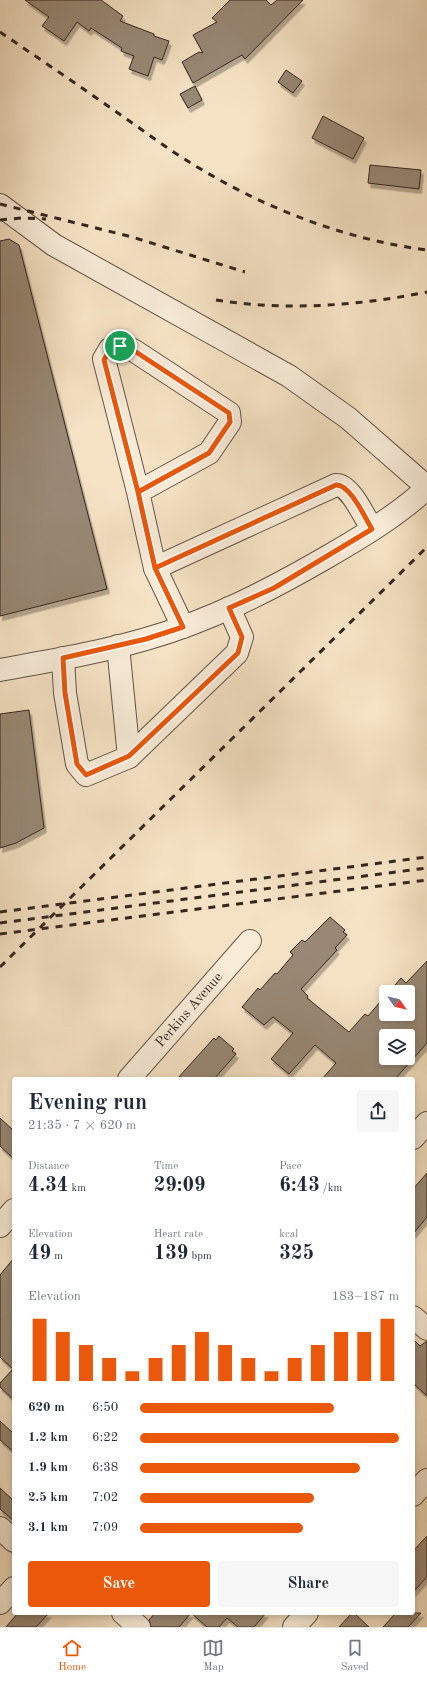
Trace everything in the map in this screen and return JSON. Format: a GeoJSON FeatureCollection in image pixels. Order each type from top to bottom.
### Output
{"type":"FeatureCollection","features":[{"type":"Feature","properties":{"kind":"street"},"geometry":{"type":"LineString","coordinates":[[0,205],[54,245],[290,376],[348,418],[427,487],[412,502],[372,529],[274,588],[229,608],[183,627],[146,639],[63,658],[0,670]]}},
{"type":"Feature","properties":{"kind":"street"},"geometry":{"type":"LineString","coordinates":[[138,492],[209,453],[230,422],[229,413],[133,350],[120,346],[110,349],[104,360],[138,492],[155,568],[183,627]]}},
{"type":"Feature","properties":{"kind":"street"},"geometry":{"type":"LineString","coordinates":[[155,568],[336,485],[340,485],[348,490],[372,529]]}},
{"type":"Feature","properties":{"kind":"street"},"geometry":{"type":"LineString","coordinates":[[63,658],[65,693],[77,764],[86,775],[129,756],[238,653],[242,637],[229,608]]}},
{"type":"Feature","properties":{"kind":"street"},"geometry":{"type":"LineString","coordinates":[[118,646],[129,756]]}},
{"type":"Feature","properties":{"kind":"street","name":"Perkins Avenue"},"geometry":{"type":"LineString","coordinates":[[131,1077],[250,941]]}},
{"type":"Feature","properties":{"kind":"street"},"geometry":{"type":"LineString","coordinates":[[415,1136],[427,1123]]}},
{"type":"Feature","properties":{"kind":"street"},"geometry":{"type":"LineString","coordinates":[[0,1226],[12,1212]]}},
{"type":"Feature","properties":{"kind":"street"},"geometry":{"type":"LineString","coordinates":[[415,1319],[427,1329]]}},
{"type":"Feature","properties":{"kind":"street"},"geometry":{"type":"LineString","coordinates":[[415,1493],[427,1480]]}},
{"type":"Feature","properties":{"kind":"street"},"geometry":{"type":"LineString","coordinates":[[0,1528],[12,1539]]}},
{"type":"Feature","properties":{"kind":"street"},"geometry":{"type":"LineString","coordinates":[[0,1603],[12,1590]]}},
{"type":"Feature","properties":{"kind":"street"},"geometry":{"type":"LineString","coordinates":[[125,1615],[139,1627]]}},
{"type":"Feature","properties":{"kind":"street"},"geometry":{"type":"LineString","coordinates":[[294,1627],[305,1615]]}},
{"type":"Feature","properties":{"kind":"building"},"geometry":{"type":"Polygon","coordinates":[[[25,0],[101,0],[123,16],[120,21],[169,41],[162,60],[154,57],[148,76],[129,69],[134,56],[121,51],[122,48],[91,28],[89,31],[77,22],[64,41],[42,26],[49,17],[25,0]]]}},
{"type":"Feature","properties":{"kind":"building"},"geometry":{"type":"Polygon","coordinates":[[[230,0],[266,0],[271,5],[277,0],[303,0],[245,59],[242,55],[193,83],[182,62],[199,52],[203,53],[193,35],[217,22],[212,18],[230,0]]]}},
{"type":"Feature","properties":{"kind":"building"},"geometry":{"type":"Polygon","coordinates":[[[286,70],[302,81],[293,93],[278,82],[286,70]]]}},
{"type":"Feature","properties":{"kind":"building"},"geometry":{"type":"Polygon","coordinates":[[[195,86],[202,100],[188,108],[180,94],[195,86]]]}},
{"type":"Feature","properties":{"kind":"building"},"geometry":{"type":"Polygon","coordinates":[[[323,116],[364,138],[353,159],[312,138],[323,116]]]}},
{"type":"Feature","properties":{"kind":"building"},"geometry":{"type":"Polygon","coordinates":[[[370,165],[421,170],[419,189],[368,183],[370,165]]]}},
{"type":"Feature","properties":{"kind":"building"},"geometry":{"type":"Polygon","coordinates":[[[9,239],[19,245],[107,589],[0,616],[0,241],[9,239]]]}},
{"type":"Feature","properties":{"kind":"building"},"geometry":{"type":"Polygon","coordinates":[[[29,710],[44,828],[16,843],[0,848],[0,714],[29,710]]]}},
{"type":"Feature","properties":{"kind":"building"},"geometry":{"type":"Polygon","coordinates":[[[330,917],[345,930],[343,932],[347,935],[335,948],[337,950],[301,989],[308,996],[307,998],[349,1032],[365,1014],[368,1016],[379,1003],[379,1021],[415,1021],[415,985],[395,985],[401,978],[406,983],[427,961],[427,1043],[415,1056],[415,1029],[379,1029],[379,1065],[407,1065],[397,1077],[324,1077],[336,1063],[315,1045],[289,1074],[271,1059],[293,1033],[273,1017],[264,1025],[242,1007],[258,988],[260,990],[275,973],[277,974],[293,955],[290,952],[302,940],[305,942],[330,917]]]}},
{"type":"Feature","properties":{"kind":"building"},"geometry":{"type":"Polygon","coordinates":[[[219,1036],[234,1049],[232,1051],[236,1054],[216,1077],[179,1077],[214,1038],[216,1040],[219,1036]]]}},
{"type":"Feature","properties":{"kind":"building"},"geometry":{"type":"Polygon","coordinates":[[[0,1118],[12,1129],[12,1157],[0,1146],[0,1118]]]}},
{"type":"Feature","properties":{"kind":"building"},"geometry":{"type":"Polygon","coordinates":[[[427,1173],[427,1217],[415,1232],[415,1187],[427,1173]]]}},
{"type":"Feature","properties":{"kind":"building"},"geometry":{"type":"Polygon","coordinates":[[[12,1260],[12,1368],[0,1357],[0,1275],[12,1260]]]}},
{"type":"Feature","properties":{"kind":"building"},"geometry":{"type":"Polygon","coordinates":[[[415,1341],[420,1346],[427,1341],[427,1396],[415,1385],[415,1341]]]}},
{"type":"Feature","properties":{"kind":"building"},"geometry":{"type":"Polygon","coordinates":[[[12,1370],[12,1398],[0,1387],[0,1383],[12,1370]]]}},
{"type":"Feature","properties":{"kind":"building"},"geometry":{"type":"Polygon","coordinates":[[[0,1421],[12,1432],[12,1450],[0,1440],[0,1421]]]}},
{"type":"Feature","properties":{"kind":"building"},"geometry":{"type":"Polygon","coordinates":[[[0,1488],[12,1499],[12,1519],[0,1509],[0,1488]]]}},
{"type":"Feature","properties":{"kind":"building"},"geometry":{"type":"Polygon","coordinates":[[[427,1536],[427,1577],[415,1590],[415,1549],[427,1536]]]}},
{"type":"Feature","properties":{"kind":"building"},"geometry":{"type":"Polygon","coordinates":[[[415,1613],[421,1613],[408,1627],[383,1627],[394,1615],[415,1615],[415,1613]]]}},
{"type":"Feature","properties":{"kind":"building"},"geometry":{"type":"Polygon","coordinates":[[[16,1615],[47,1615],[36,1627],[6,1627],[16,1615]]]}},
{"type":"Feature","properties":{"kind":"building"},"geometry":{"type":"Polygon","coordinates":[[[153,1615],[189,1615],[179,1627],[151,1627],[149,1620],[153,1615]]]}},
{"type":"Feature","properties":{"kind":"building"},"geometry":{"type":"Polygon","coordinates":[[[193,1615],[264,1615],[254,1627],[238,1627],[227,1618],[219,1627],[207,1627],[193,1615]]]}},
{"type":"Feature","properties":{"kind":"building"},"geometry":{"type":"Polygon","coordinates":[[[350,1615],[356,1615],[369,1627],[339,1627],[350,1615]]]}},
{"type":"Feature","properties":{"kind":"railway"},"geometry":{"type":"LineString","coordinates":[[0,32],[172,151],[201,169],[262,202],[326,227],[359,237],[427,250]]}},
{"type":"Feature","properties":{"kind":"railway"},"geometry":{"type":"LineString","coordinates":[[0,204],[132,237],[245,272]]}},
{"type":"Feature","properties":{"kind":"railway"},"geometry":{"type":"LineString","coordinates":[[0,220],[22,218],[46,219]]}},
{"type":"Feature","properties":{"kind":"railway"},"geometry":{"type":"LineString","coordinates":[[216,300],[269,305],[322,305],[374,301],[427,292]]}},
{"type":"Feature","properties":{"kind":"railway"},"geometry":{"type":"LineString","coordinates":[[0,967],[427,547]]}},
{"type":"Feature","properties":{"kind":"railway"},"geometry":{"type":"LineString","coordinates":[[0,912],[427,857]]}},
{"type":"Feature","properties":{"kind":"railway"},"geometry":{"type":"LineString","coordinates":[[0,923],[427,868]]}},
{"type":"Feature","properties":{"kind":"railway"},"geometry":{"type":"LineString","coordinates":[[0,934],[427,880]]}},
{"type":"Feature","properties":{"kind":"route"},"geometry":{"type":"LineString","coordinates":[[120,346],[110,349],[104,360],[138,492],[155,568],[183,627],[146,639],[63,658],[65,693],[77,764],[86,775],[129,756],[238,653],[242,637],[229,608],[274,588],[372,529],[348,490],[340,485],[336,485],[155,568],[146,530],[138,492],[209,453],[230,422],[229,413],[133,350],[120,346]]}}]}
